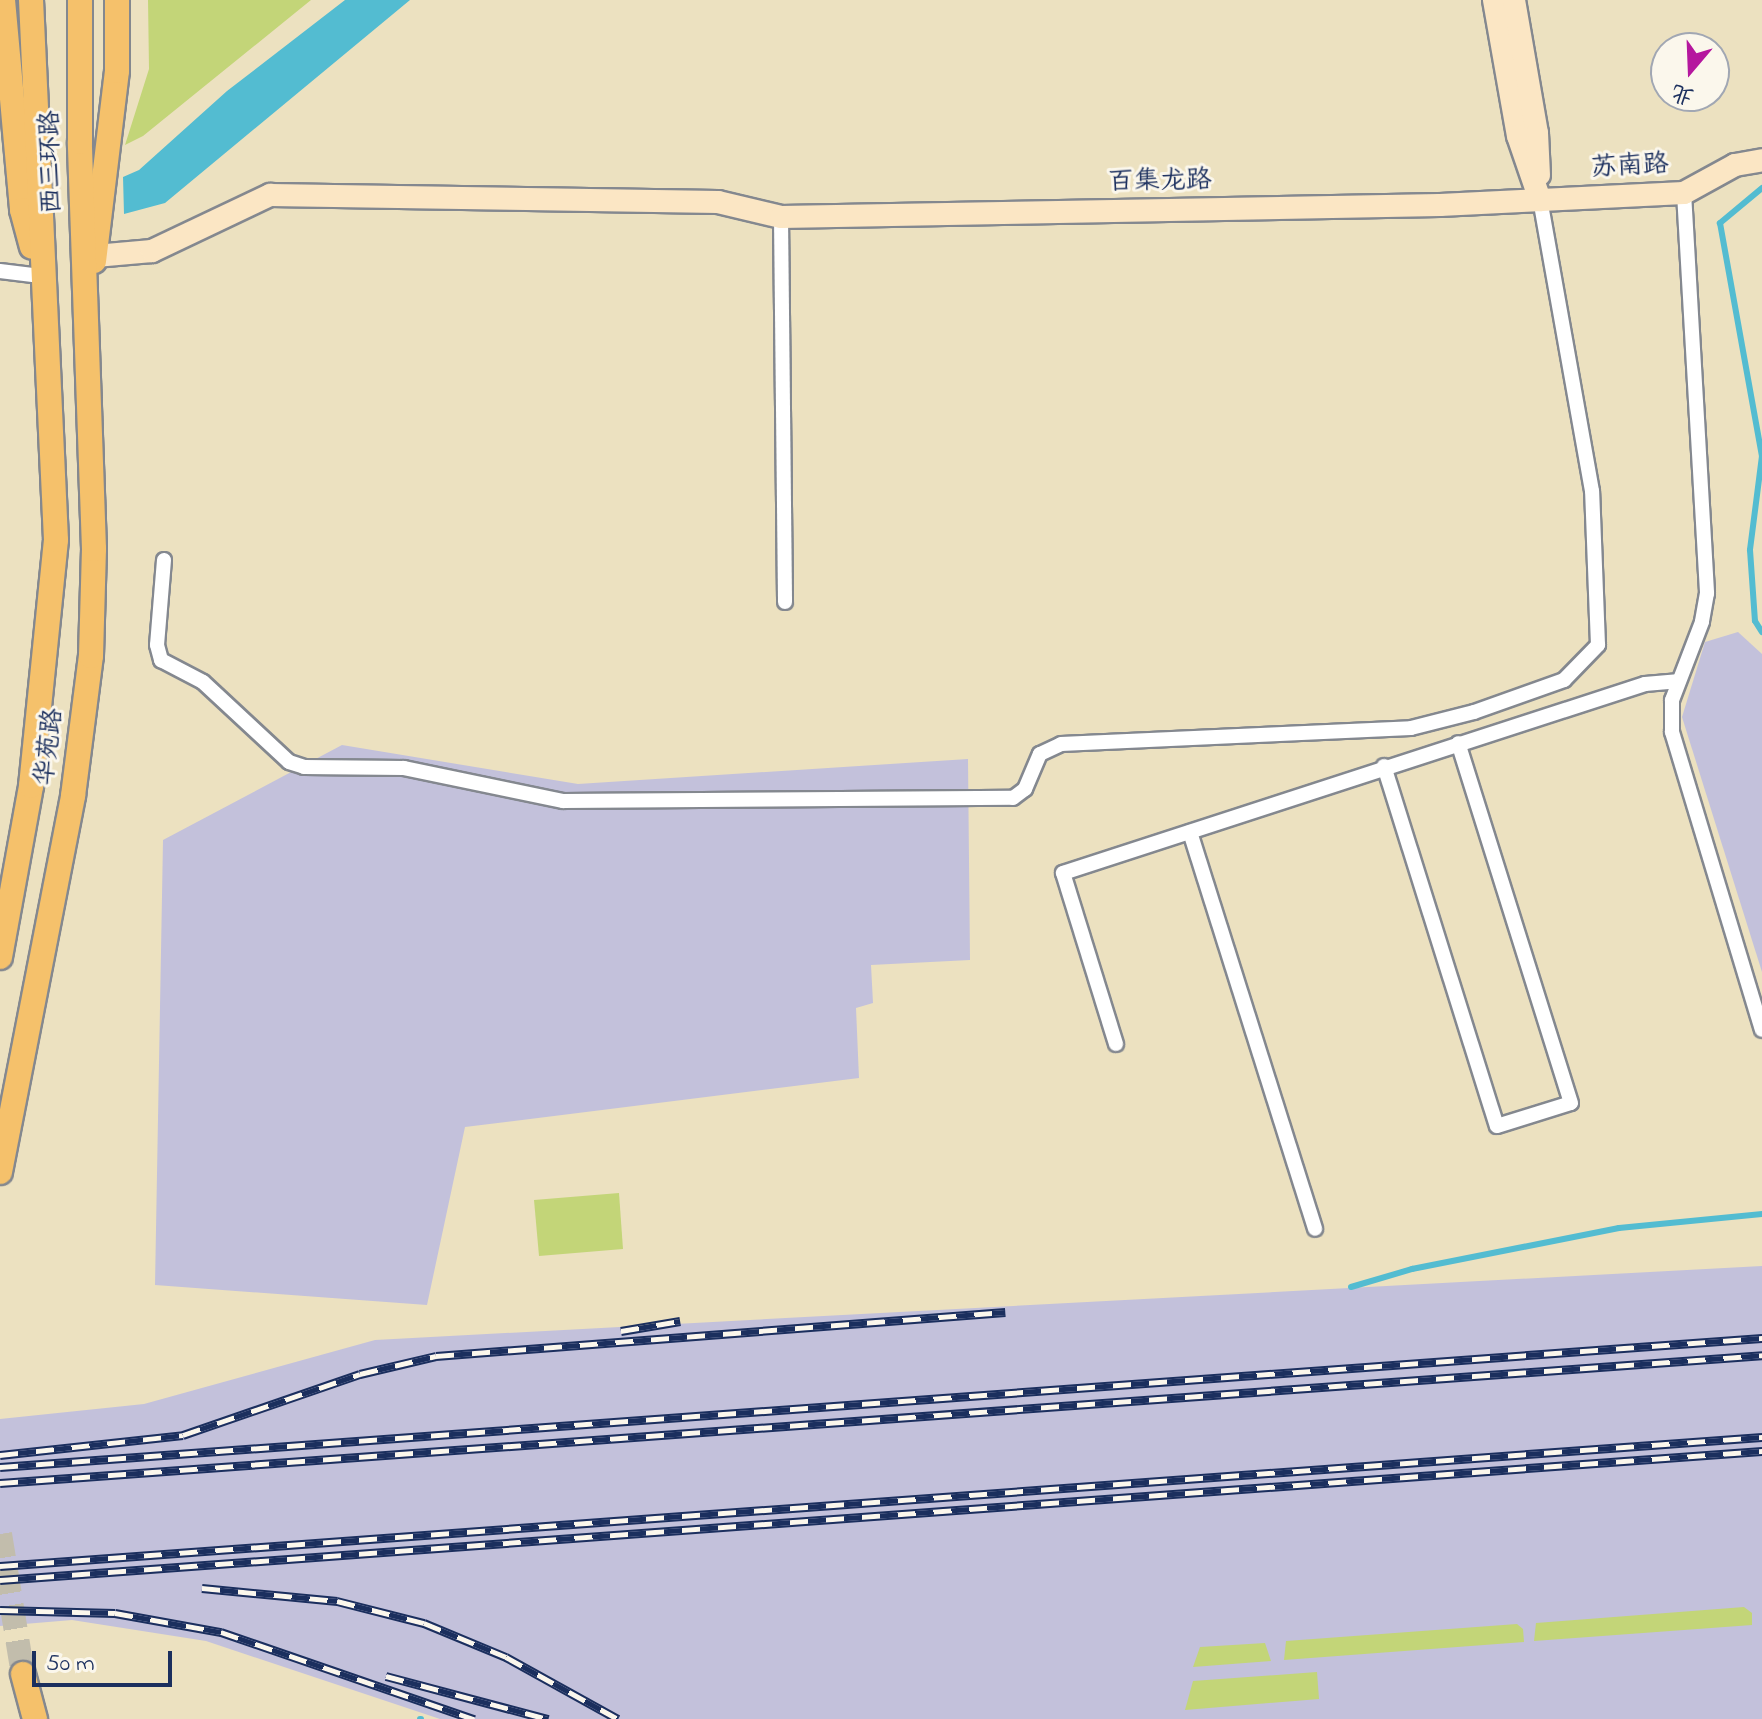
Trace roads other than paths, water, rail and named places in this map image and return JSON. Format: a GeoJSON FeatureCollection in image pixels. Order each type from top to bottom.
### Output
{"type":"FeatureCollection","features":[{"type":"Feature","properties":{"kind":"main road"},"geometry":{"type":"LineString","coordinates":[[3,0],[22,210],[41,276]]}},
{"type":"Feature","properties":{"kind":"main road","name":"西三环路"},"geometry":{"type":"LineString","coordinates":[[31,0],[41,276]]}},
{"type":"Feature","properties":{"kind":"main road","name":"西三环路"},"geometry":{"type":"LineString","coordinates":[[80,0],[89,257]]}},
{"type":"Feature","properties":{"kind":"main road"},"geometry":{"type":"LineString","coordinates":[[89,257],[117,71],[117,0]]}},
{"type":"Feature","properties":{"kind":"main road","name":"华苑路"},"geometry":{"type":"LineString","coordinates":[[0,1172],[73,796],[91,656],[94,549],[85,323],[89,257]]}},
{"type":"Feature","properties":{"kind":"main road","name":"华苑路"},"geometry":{"type":"LineString","coordinates":[[0,957],[31,786],[56,540],[55,431],[41,276]]}},
{"type":"Feature","properties":{"kind":"main road"},"geometry":{"type":"LineString","coordinates":[[23,1674],[35,1719]]}},
{"type":"Feature","properties":{"kind":"street"},"geometry":{"type":"LineString","coordinates":[[1494,0],[1518,136],[1540,200]]}},
{"type":"Feature","properties":{"kind":"street"},"geometry":{"type":"LineString","coordinates":[[164,560],[157,645],[161,660],[203,682],[289,762],[304,767],[404,768],[563,801],[1013,798],[1025,789],[1040,754],[1061,744],[1397,729],[1461,715],[1564,680],[1598,645],[1592,491],[1540,200],[1537,133],[1514,0]]}},
{"type":"Feature","properties":{"kind":"street","name":"苏南路"},"geometry":{"type":"LineString","coordinates":[[1540,200],[1684,193],[1735,165],[1762,160]]}},
{"type":"Feature","properties":{"kind":"street"},"geometry":{"type":"LineString","coordinates":[[1684,193],[1707,593],[1702,622],[1677,681],[1672,732],[1762,1030]]}},
{"type":"Feature","properties":{"kind":"street","name":"百集龙路"},"geometry":{"type":"LineString","coordinates":[[89,257],[152,251],[270,195],[718,202],[781,217],[1540,200]]}},
{"type":"Feature","properties":{"kind":"street"},"geometry":{"type":"LineString","coordinates":[[781,217],[785,602]]}},
{"type":"Feature","properties":{"kind":"street"},"geometry":{"type":"LineString","coordinates":[[0,271],[41,276]]}},
{"type":"Feature","properties":{"kind":"street"},"geometry":{"type":"LineString","coordinates":[[1116,1044],[1063,873],[1384,766],[1645,684],[1677,681]]}},
{"type":"Feature","properties":{"kind":"street"},"geometry":{"type":"LineString","coordinates":[[1384,766],[1497,1126],[1542,1113],[1571,1103],[1458,743]]}},
{"type":"Feature","properties":{"kind":"street"},"geometry":{"type":"LineString","coordinates":[[1190,832],[1315,1229]]}},
{"type":"Feature","properties":{"kind":"water"},"geometry":{"type":"Polygon","coordinates":[[[345,0],[410,0],[165,203],[124,214],[123,177],[139,170],[227,91],[345,0]]]}},
{"type":"Feature","properties":{"kind":"waterway"},"geometry":{"type":"LineString","coordinates":[[1762,188],[1720,223],[1762,456],[1750,550],[1755,621],[1762,632]]}},
{"type":"Feature","properties":{"kind":"waterway"},"geometry":{"type":"LineString","coordinates":[[1351,1287],[1412,1269],[1619,1228],[1762,1214]]}},
{"type":"Feature","properties":{"kind":"tunnel"},"geometry":{"type":"LineString","coordinates":[[0,1534],[23,1674]]}},
{"type":"Feature","properties":{"kind":"railway"},"geometry":{"type":"LineString","coordinates":[[0,1455],[183,1435],[360,1374],[436,1356],[1005,1312]]}},
{"type":"Feature","properties":{"kind":"railway"},"geometry":{"type":"LineString","coordinates":[[621,1331],[680,1321]]}},
{"type":"Feature","properties":{"kind":"railway"},"geometry":{"type":"LineString","coordinates":[[0,1467],[1762,1338]]}},
{"type":"Feature","properties":{"kind":"railway"},"geometry":{"type":"LineString","coordinates":[[0,1483],[1762,1355]]}},
{"type":"Feature","properties":{"kind":"railway"},"geometry":{"type":"LineString","coordinates":[[0,1566],[1762,1437]]}},
{"type":"Feature","properties":{"kind":"railway"},"geometry":{"type":"LineString","coordinates":[[0,1580],[1762,1451]]}},
{"type":"Feature","properties":{"kind":"railway"},"geometry":{"type":"LineString","coordinates":[[202,1588],[337,1601],[424,1623],[506,1657],[618,1719]]}},
{"type":"Feature","properties":{"kind":"railway"},"geometry":{"type":"LineString","coordinates":[[0,1610],[115,1613],[221,1632],[474,1719]]}},
{"type":"Feature","properties":{"kind":"railway"},"geometry":{"type":"LineString","coordinates":[[386,1676],[548,1719]]}}]}
